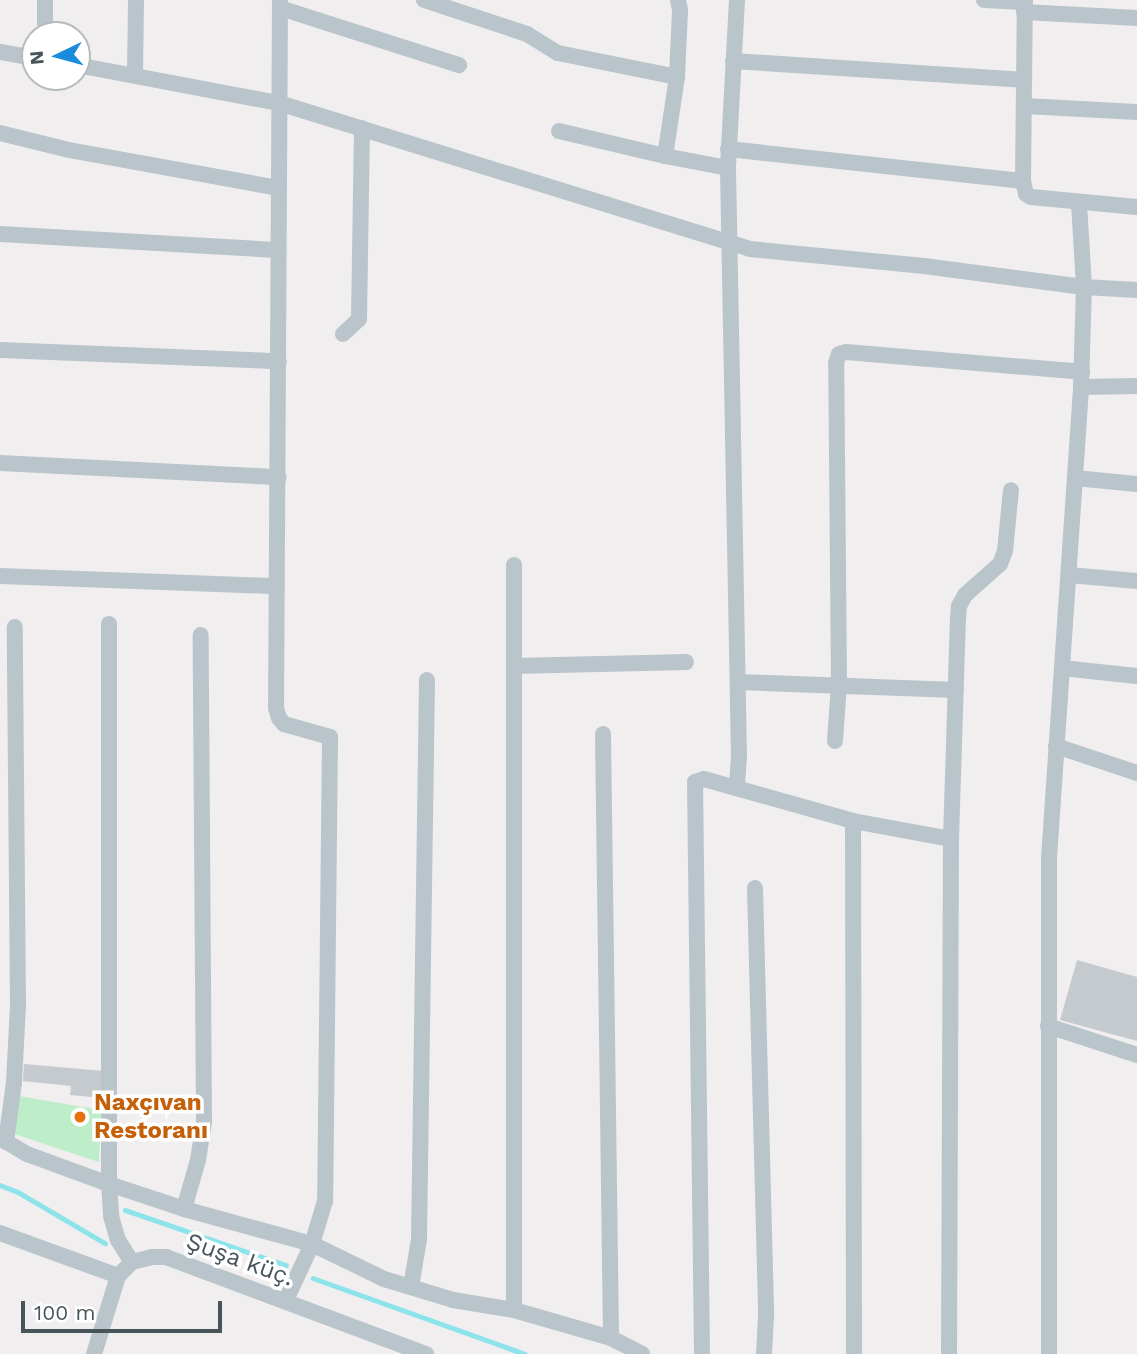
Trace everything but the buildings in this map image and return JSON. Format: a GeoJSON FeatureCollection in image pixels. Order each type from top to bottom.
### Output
{"type":"FeatureCollection","features":[{"type":"Feature","properties":{"kind":"street"},"geometry":{"type":"LineString","coordinates":[[45,0],[45,21]]}},
{"type":"Feature","properties":{"kind":"street"},"geometry":{"type":"LineString","coordinates":[[135,74],[136,0]]}},
{"type":"Feature","properties":{"kind":"street"},"geometry":{"type":"LineString","coordinates":[[424,0],[527,34],[558,53],[677,77]]}},
{"type":"Feature","properties":{"kind":"street"},"geometry":{"type":"LineString","coordinates":[[665,156],[677,77],[678,0]]}},
{"type":"Feature","properties":{"kind":"street"},"geometry":{"type":"LineString","coordinates":[[737,0],[727,168],[738,682],[737,788]]}},
{"type":"Feature","properties":{"kind":"street"},"geometry":{"type":"LineString","coordinates":[[984,0],[1137,18]]}},
{"type":"Feature","properties":{"kind":"street"},"geometry":{"type":"LineString","coordinates":[[286,1300],[312,1244],[325,1201],[330,737],[284,724],[278,718],[276,708],[280,4],[459,65]]}},
{"type":"Feature","properties":{"kind":"street"},"geometry":{"type":"LineString","coordinates":[[1025,5],[1023,181],[1026,194],[1031,197],[1079,203],[1137,207]]}},
{"type":"Feature","properties":{"kind":"street"},"geometry":{"type":"LineString","coordinates":[[0,52],[21,56]]}},
{"type":"Feature","properties":{"kind":"street"},"geometry":{"type":"LineString","coordinates":[[733,61],[1024,80]]}},
{"type":"Feature","properties":{"kind":"street"},"geometry":{"type":"LineString","coordinates":[[91,67],[279,103],[730,244],[778,253],[923,266],[1084,288],[1137,290]]}},
{"type":"Feature","properties":{"kind":"street"},"geometry":{"type":"LineString","coordinates":[[1025,106],[1137,112]]}},
{"type":"Feature","properties":{"kind":"street"},"geometry":{"type":"LineString","coordinates":[[343,334],[359,319],[362,128]]}},
{"type":"Feature","properties":{"kind":"street"},"geometry":{"type":"LineString","coordinates":[[559,131],[727,168]]}},
{"type":"Feature","properties":{"kind":"street"},"geometry":{"type":"LineString","coordinates":[[0,133],[69,150],[278,188]]}},
{"type":"Feature","properties":{"kind":"street"},"geometry":{"type":"LineString","coordinates":[[728,149],[1023,181]]}},
{"type":"Feature","properties":{"kind":"street"},"geometry":{"type":"LineString","coordinates":[[1049,1354],[1049,858],[1081,379],[1084,288],[1079,203]]}},
{"type":"Feature","properties":{"kind":"street"},"geometry":{"type":"LineString","coordinates":[[0,233],[279,250]]}},
{"type":"Feature","properties":{"kind":"street"},"geometry":{"type":"LineString","coordinates":[[0,350],[279,360]]}},
{"type":"Feature","properties":{"kind":"street"},"geometry":{"type":"LineString","coordinates":[[835,741],[839,684],[836,363],[839,354],[846,352],[1137,386]]}},
{"type":"Feature","properties":{"kind":"street"},"geometry":{"type":"LineString","coordinates":[[0,463],[279,477]]}},
{"type":"Feature","properties":{"kind":"street"},"geometry":{"type":"LineString","coordinates":[[1075,478],[1137,484]]}},
{"type":"Feature","properties":{"kind":"street"},"geometry":{"type":"LineString","coordinates":[[949,1354],[951,839],[959,606],[965,595],[1000,564],[1005,551],[1011,490]]}},
{"type":"Feature","properties":{"kind":"street"},"geometry":{"type":"LineString","coordinates":[[514,565],[514,1310]]}},
{"type":"Feature","properties":{"kind":"street"},"geometry":{"type":"LineString","coordinates":[[1069,575],[1137,581]]}},
{"type":"Feature","properties":{"kind":"street"},"geometry":{"type":"LineString","coordinates":[[0,576],[277,586]]}},
{"type":"Feature","properties":{"kind":"street"},"geometry":{"type":"LineString","coordinates":[[94,1354],[118,1276],[132,1262],[118,1240],[111,1216],[109,1184],[109,624]]}},
{"type":"Feature","properties":{"kind":"street"},"geometry":{"type":"LineString","coordinates":[[15,627],[18,1005],[14,1082],[3,1140],[27,1154],[109,1184],[184,1209],[312,1244],[384,1279],[453,1300],[514,1310],[611,1338],[642,1354]]}},
{"type":"Feature","properties":{"kind":"street"},"geometry":{"type":"LineString","coordinates":[[184,1209],[198,1160],[204,1121],[201,635]]}},
{"type":"Feature","properties":{"kind":"street"},"geometry":{"type":"LineString","coordinates":[[515,666],[686,662]]}},
{"type":"Feature","properties":{"kind":"street"},"geometry":{"type":"LineString","coordinates":[[1062,668],[1137,676]]}},
{"type":"Feature","properties":{"kind":"street"},"geometry":{"type":"LineString","coordinates":[[411,1287],[419,1239],[427,680]]}},
{"type":"Feature","properties":{"kind":"street"},"geometry":{"type":"LineString","coordinates":[[738,682],[956,690]]}},
{"type":"Feature","properties":{"kind":"street"},"geometry":{"type":"LineString","coordinates":[[603,734],[611,1338]]}},
{"type":"Feature","properties":{"kind":"street"},"geometry":{"type":"LineString","coordinates":[[1056,746],[1137,773]]}},
{"type":"Feature","properties":{"kind":"street"},"geometry":{"type":"LineString","coordinates":[[702,1354],[695,782],[704,779],[853,821],[951,839]]}},
{"type":"Feature","properties":{"kind":"street"},"geometry":{"type":"LineString","coordinates":[[853,821],[854,1354]]}},
{"type":"Feature","properties":{"kind":"street"},"geometry":{"type":"LineString","coordinates":[[755,888],[766,1316],[764,1354]]}},
{"type":"Feature","properties":{"kind":"street"},"geometry":{"type":"LineString","coordinates":[[1048,1026],[1137,1055]]}},
{"type":"Feature","properties":{"kind":"street"},"geometry":{"type":"LineString","coordinates":[[0,1233],[118,1276]]}},
{"type":"Feature","properties":{"kind":"street","name":"Şuşa küç."},"geometry":{"type":"LineString","coordinates":[[132,1262],[143,1257],[166,1257],[426,1354]]}},
{"type":"Feature","properties":{"kind":"green space"},"geometry":{"type":"Polygon","coordinates":[[[19,1096],[101,1110],[99,1162],[14,1134],[19,1096]]]}},
{"type":"Feature","properties":{"kind":"waterway"},"geometry":{"type":"LineString","coordinates":[[0,1185],[18,1192],[105,1243]]}},
{"type":"Feature","properties":{"kind":"waterway"},"geometry":{"type":"LineString","coordinates":[[125,1210],[286,1265]]}},
{"type":"Feature","properties":{"kind":"waterway"},"geometry":{"type":"LineString","coordinates":[[313,1278],[525,1354]]}},
{"type":"Feature","properties":{"kind":"place","name":"Naxçıvan Restoranı"},"geometry":{"type":"Point","coordinates":[80,1117]}}]}
